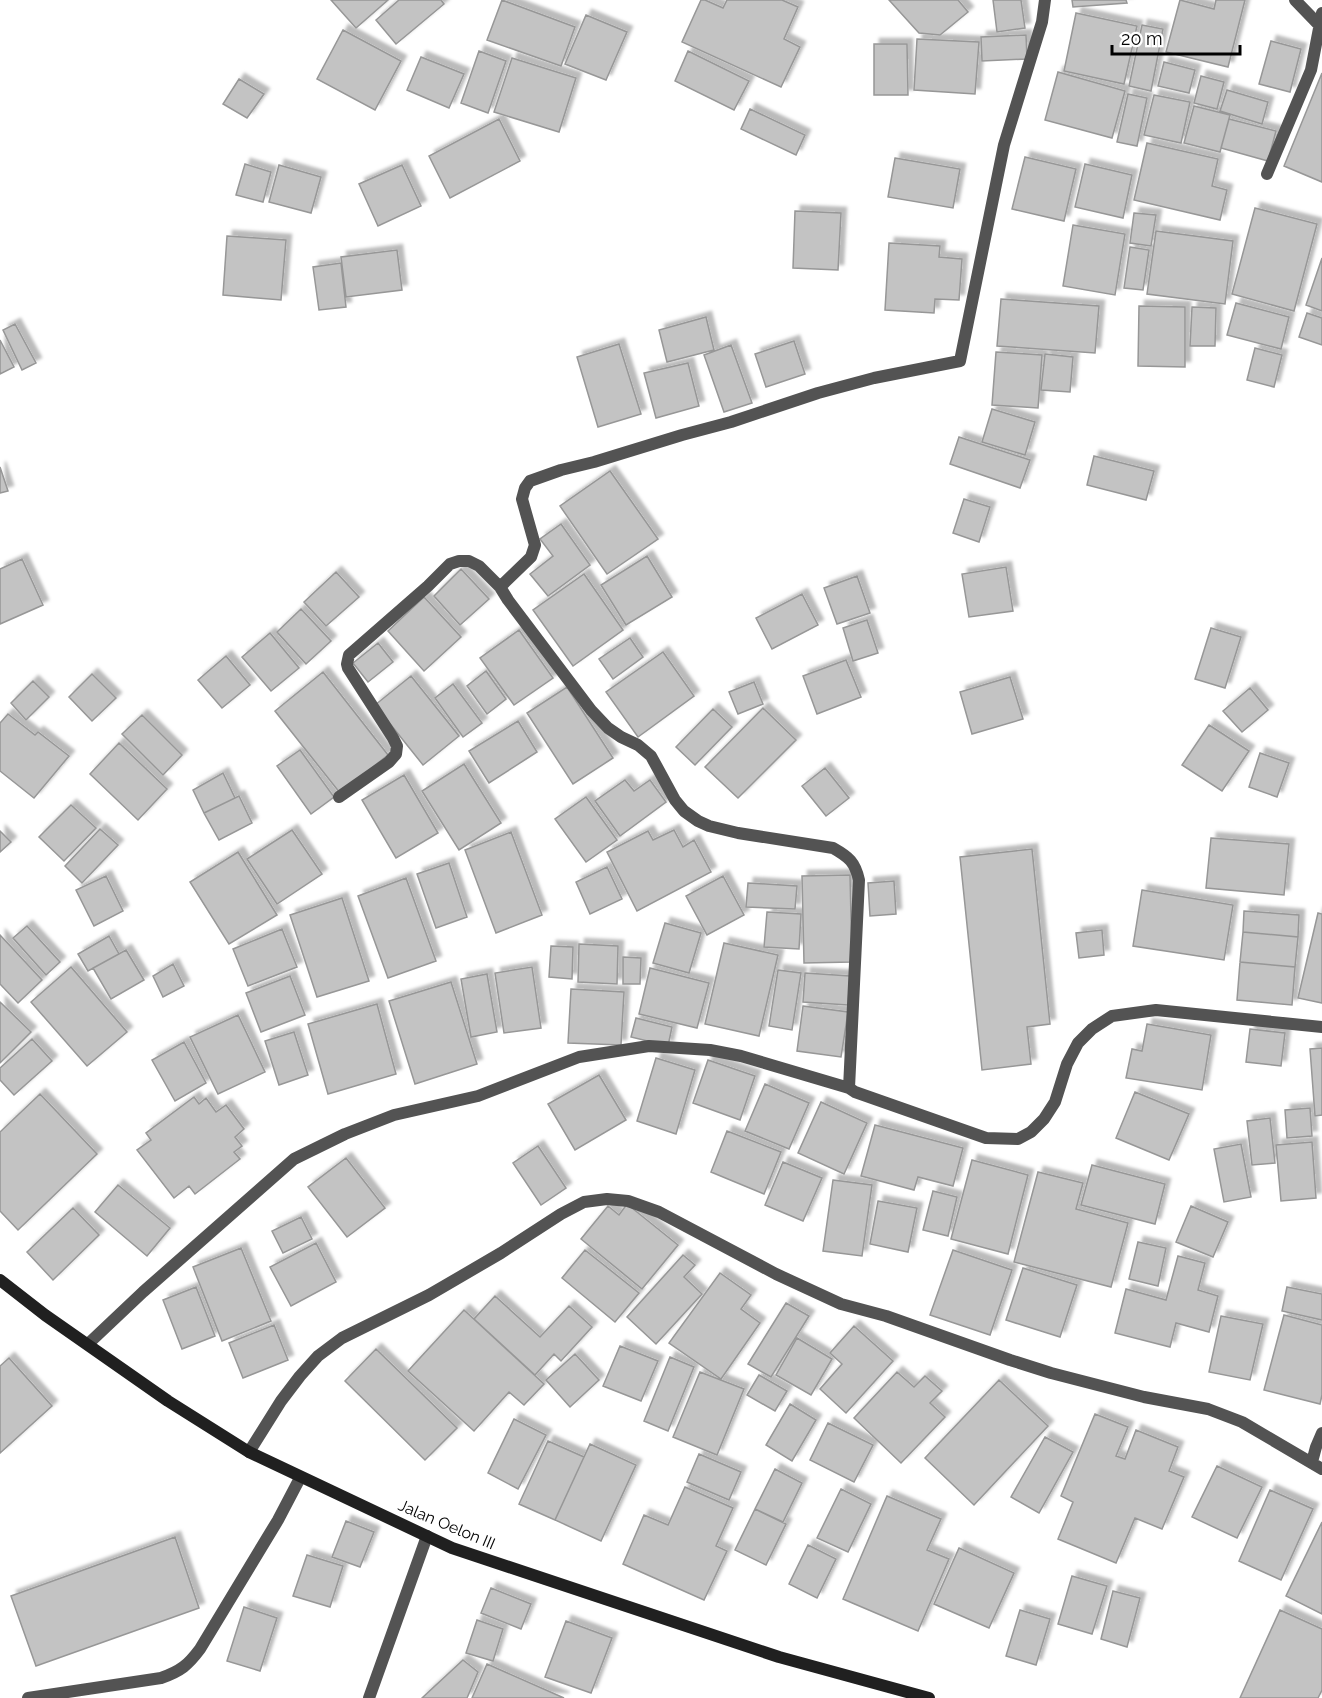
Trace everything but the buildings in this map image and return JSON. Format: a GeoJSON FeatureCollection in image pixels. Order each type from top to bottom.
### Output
{"type":"FeatureCollection","features":[{"type":"Feature","properties":{"kind":"street"},"geometry":{"type":"LineString","coordinates":[[500,587],[531,557],[535,544],[522,499],[530,481],[561,470],[731,422],[818,393],[874,378],[960,361],[1004,145],[1042,22],[1045,0]]}},
{"type":"Feature","properties":{"kind":"street"},"geometry":{"type":"LineString","coordinates":[[1267,174],[1311,70],[1321,22],[1295,0]]}},
{"type":"Feature","properties":{"kind":"street"},"geometry":{"type":"LineString","coordinates":[[339,797],[388,762],[396,754],[397,746],[348,668],[346,664],[350,655],[450,564],[469,561],[479,566],[500,587],[591,710],[608,728],[639,745],[651,756],[675,800],[684,811],[709,826],[738,833],[833,848],[846,855],[856,868],[859,880],[849,1088]]}},
{"type":"Feature","properties":{"kind":"street"},"geometry":{"type":"LineString","coordinates":[[88,1344],[143,1292],[294,1159],[345,1134],[393,1115],[478,1096],[579,1057],[649,1046],[710,1050],[741,1056],[849,1088],[987,1138],[1018,1139],[1031,1132],[1050,1111],[1067,1064],[1078,1043],[1092,1029],[1112,1016],[1156,1011],[1322,1027]]}},
{"type":"Feature","properties":{"kind":"street"},"geometry":{"type":"LineString","coordinates":[[249,1452],[281,1401],[300,1376],[318,1356],[342,1338],[429,1295],[501,1253],[561,1214],[584,1202],[607,1199],[628,1201],[659,1212],[776,1274],[841,1304],[886,1316],[1051,1373],[1144,1397],[1208,1409],[1242,1422],[1317,1465]]}},
{"type":"Feature","properties":{"kind":"street","name":"Jalan Oelon III"},"geometry":{"type":"LineString","coordinates":[[0,1280],[45,1315],[168,1401],[249,1452],[452,1548],[779,1657],[929,1698]]}},
{"type":"Feature","properties":{"kind":"street"},"geometry":{"type":"LineString","coordinates":[[1317,1465],[1316,1447],[1322,1433]]}},
{"type":"Feature","properties":{"kind":"street"},"geometry":{"type":"LineString","coordinates":[[28,1698],[161,1678],[176,1673],[189,1664],[278,1520],[300,1478]]}},
{"type":"Feature","properties":{"kind":"street"},"geometry":{"type":"LineString","coordinates":[[369,1698],[427,1536]]}}]}
